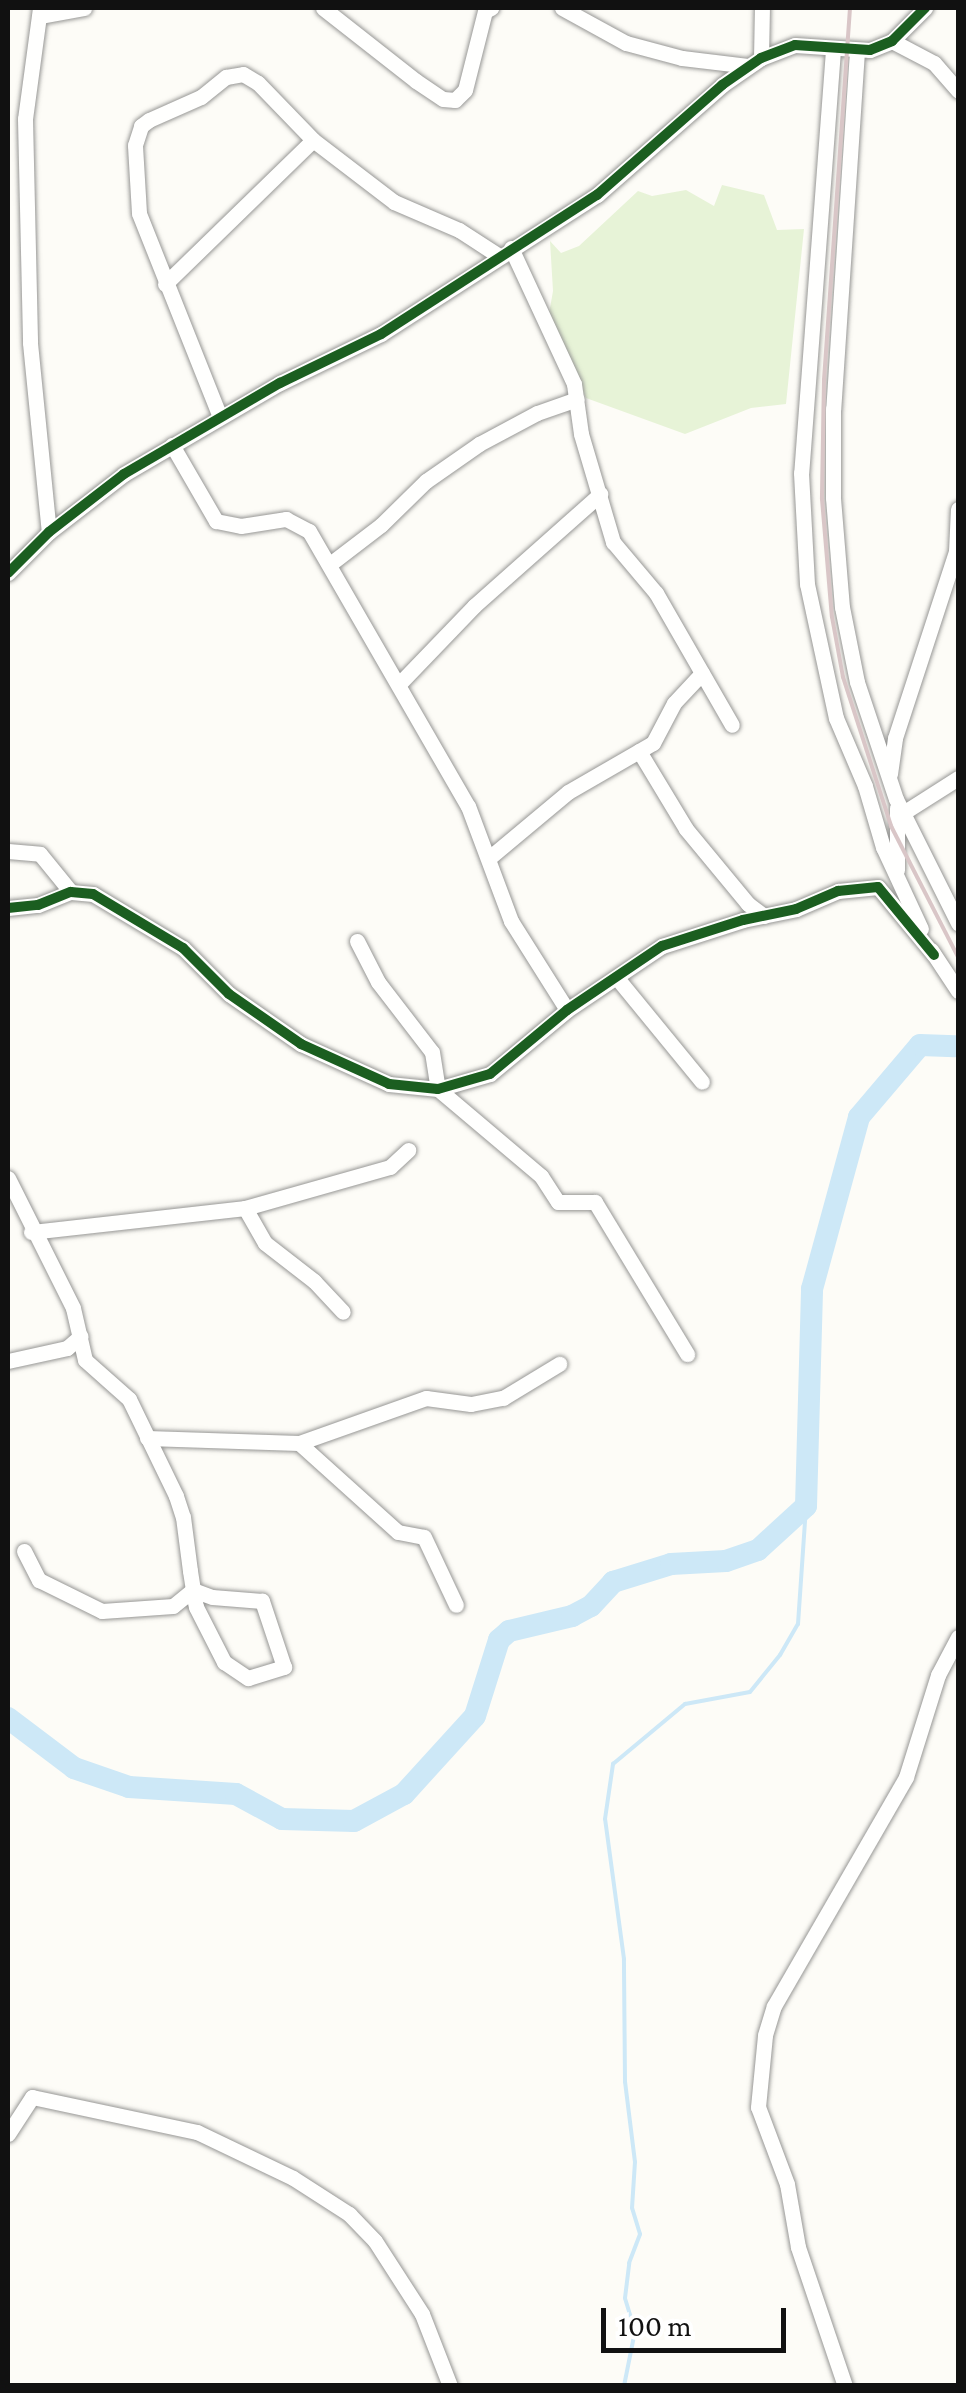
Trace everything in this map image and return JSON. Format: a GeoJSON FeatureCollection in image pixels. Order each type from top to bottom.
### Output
{"type":"FeatureCollection","features":[{"type":"Feature","properties":{"kind":"street"},"geometry":{"type":"LineString","coordinates":[[49,532],[30,343],[25,119],[40,12],[84,8]]}},
{"type":"Feature","properties":{"kind":"street"},"geometry":{"type":"LineString","coordinates":[[324,8],[416,81],[443,99],[455,100],[465,90],[485,12],[491,8]]}},
{"type":"Feature","properties":{"kind":"street"},"geometry":{"type":"LineString","coordinates":[[567,8],[626,43],[682,58],[754,62]]}},
{"type":"Feature","properties":{"kind":"street"},"geometry":{"type":"LineString","coordinates":[[754,62],[762,8]]}},
{"type":"Feature","properties":{"kind":"street"},"geometry":{"type":"LineString","coordinates":[[8,573],[49,532],[124,474],[220,416],[380,334],[613,184],[754,62],[795,45],[857,52],[892,41],[925,8]]}},
{"type":"Feature","properties":{"kind":"street"},"geometry":{"type":"LineString","coordinates":[[892,41],[934,63],[958,91]]}},
{"type":"Feature","properties":{"kind":"street"},"geometry":{"type":"LineString","coordinates":[[834,50],[801,473],[807,584],[836,718],[898,880],[934,955]]}},
{"type":"Feature","properties":{"kind":"street"},"geometry":{"type":"LineString","coordinates":[[857,52],[833,409],[833,498],[848,645],[890,782],[956,913]]}},
{"type":"Feature","properties":{"kind":"street"},"geometry":{"type":"LineString","coordinates":[[220,416],[165,284],[137,200],[136,145],[141,126],[201,97],[226,77],[243,74],[258,83],[314,140],[394,202],[505,252],[568,370],[577,399],[581,434],[613,542],[656,593],[732,725]]}},
{"type":"Feature","properties":{"kind":"street"},"geometry":{"type":"LineString","coordinates":[[165,284],[314,140]]}},
{"type":"Feature","properties":{"kind":"street"},"geometry":{"type":"LineString","coordinates":[[330,564],[380,526],[426,481],[479,444],[537,413],[577,399]]}},
{"type":"Feature","properties":{"kind":"street"},"geometry":{"type":"LineString","coordinates":[[172,445],[216,521],[229,526],[295,521],[309,531],[400,683],[478,826],[511,921],[567,1010]]}},
{"type":"Feature","properties":{"kind":"street"},"geometry":{"type":"LineString","coordinates":[[400,683],[474,606],[600,494]]}},
{"type":"Feature","properties":{"kind":"street"},"geometry":{"type":"LineString","coordinates":[[890,782],[895,738],[956,551],[958,508]]}},
{"type":"Feature","properties":{"kind":"street"},"geometry":{"type":"LineString","coordinates":[[489,858],[568,792],[639,751],[660,734],[674,703],[702,673]]}},
{"type":"Feature","properties":{"kind":"street"},"geometry":{"type":"LineString","coordinates":[[639,751],[686,829],[748,904],[764,916]]}},
{"type":"Feature","properties":{"kind":"street"},"geometry":{"type":"LineString","coordinates":[[900,806],[958,778]]}},
{"type":"Feature","properties":{"kind":"street"},"geometry":{"type":"LineString","coordinates":[[898,880],[900,806]]}},
{"type":"Feature","properties":{"kind":"street"},"geometry":{"type":"LineString","coordinates":[[8,850],[40,854],[71,892]]}},
{"type":"Feature","properties":{"kind":"street"},"geometry":{"type":"LineString","coordinates":[[8,908],[38,905],[71,892],[94,894],[183,948],[230,994],[301,1044],[389,1084],[438,1090],[490,1074],[567,1010],[662,946],[796,909],[838,891],[870,885],[887,897],[958,990]]}},
{"type":"Feature","properties":{"kind":"street"},"geometry":{"type":"LineString","coordinates":[[357,941],[378,982],[432,1052],[438,1090],[541,1176],[558,1202],[595,1202],[687,1354]]}},
{"type":"Feature","properties":{"kind":"street"},"geometry":{"type":"LineString","coordinates":[[617,978],[702,1082]]}},
{"type":"Feature","properties":{"kind":"street"},"geometry":{"type":"LineString","coordinates":[[31,1232],[245,1208],[390,1167],[408,1150]]}},
{"type":"Feature","properties":{"kind":"street"},"geometry":{"type":"LineString","coordinates":[[8,1178],[31,1232],[73,1308],[89,1368],[129,1398],[183,1517],[193,1590],[204,1622],[229,1669],[248,1678],[284,1668],[262,1601],[212,1597],[193,1590]]}},
{"type":"Feature","properties":{"kind":"street"},"geometry":{"type":"LineString","coordinates":[[245,1208],[265,1243],[314,1281],[343,1312]]}},
{"type":"Feature","properties":{"kind":"street"},"geometry":{"type":"LineString","coordinates":[[8,1361],[67,1348],[81,1336]]}},
{"type":"Feature","properties":{"kind":"street"},"geometry":{"type":"LineString","coordinates":[[147,1438],[299,1443],[426,1398],[471,1404],[503,1398],[559,1364]]}},
{"type":"Feature","properties":{"kind":"street"},"geometry":{"type":"LineString","coordinates":[[299,1443],[398,1532],[424,1537],[456,1604]]}},
{"type":"Feature","properties":{"kind":"street"},"geometry":{"type":"LineString","coordinates":[[24,1551],[39,1580],[102,1611],[173,1606],[193,1590]]}},
{"type":"Feature","properties":{"kind":"street"},"geometry":{"type":"LineString","coordinates":[[845,2386],[798,2246],[787,2184],[760,2119],[759,2082],[766,2035],[774,2006],[906,1777],[938,1675],[958,1637]]}},
{"type":"Feature","properties":{"kind":"street"},"geometry":{"type":"LineString","coordinates":[[8,2134],[32,2097],[197,2132],[294,2178],[349,2214],[376,2241],[422,2314],[450,2386]]}},
{"type":"Feature","properties":{"kind":"green space"},"geometry":{"type":"Polygon","coordinates":[[[722,185],[764,195],[777,230],[804,229],[786,404],[751,408],[685,434],[586,398],[549,314],[553,291],[550,241],[561,253],[579,246],[638,191],[652,196],[686,190],[714,206],[722,185]]]}},
{"type":"Feature","properties":{"kind":"waterway"},"geometry":{"type":"LineString","coordinates":[[8,1718],[74,1768],[129,1787],[236,1794],[282,1819],[354,1821],[404,1794],[475,1716],[499,1640],[509,1631],[572,1616],[591,1606],[613,1582],[671,1564],[726,1561],[758,1550],[806,1506],[812,1289],[859,1117],[920,1045],[955,1046]]}},
{"type":"Feature","properties":{"kind":"waterway"},"geometry":{"type":"LineString","coordinates":[[624,2386],[635,2331],[625,2298],[629,2263],[640,2234],[632,2208],[635,2162],[625,2082],[624,1959],[605,1819],[613,1764],[685,1704],[750,1692],[780,1655],[798,1624],[806,1506]]}},
{"type":"Feature","properties":{"kind":"railway"},"geometry":{"type":"LineString","coordinates":[[850,8],[824,380],[822,499],[832,617],[843,677],[891,826],[958,957]]}},
{"type":"Feature","properties":{"kind":"cycle path"},"geometry":{"type":"LineString","coordinates":[[8,573],[49,532],[124,474],[280,383],[381,334],[597,195],[722,85],[761,58],[795,45],[870,50],[892,41],[925,8]]}},
{"type":"Feature","properties":{"kind":"cycle path"},"geometry":{"type":"LineString","coordinates":[[8,908],[38,905],[71,892],[93,894],[183,948],[229,994],[301,1044],[389,1084],[438,1089],[490,1074],[567,1010],[662,946],[743,920],[796,909],[838,891],[878,887],[934,955]]}}]}
